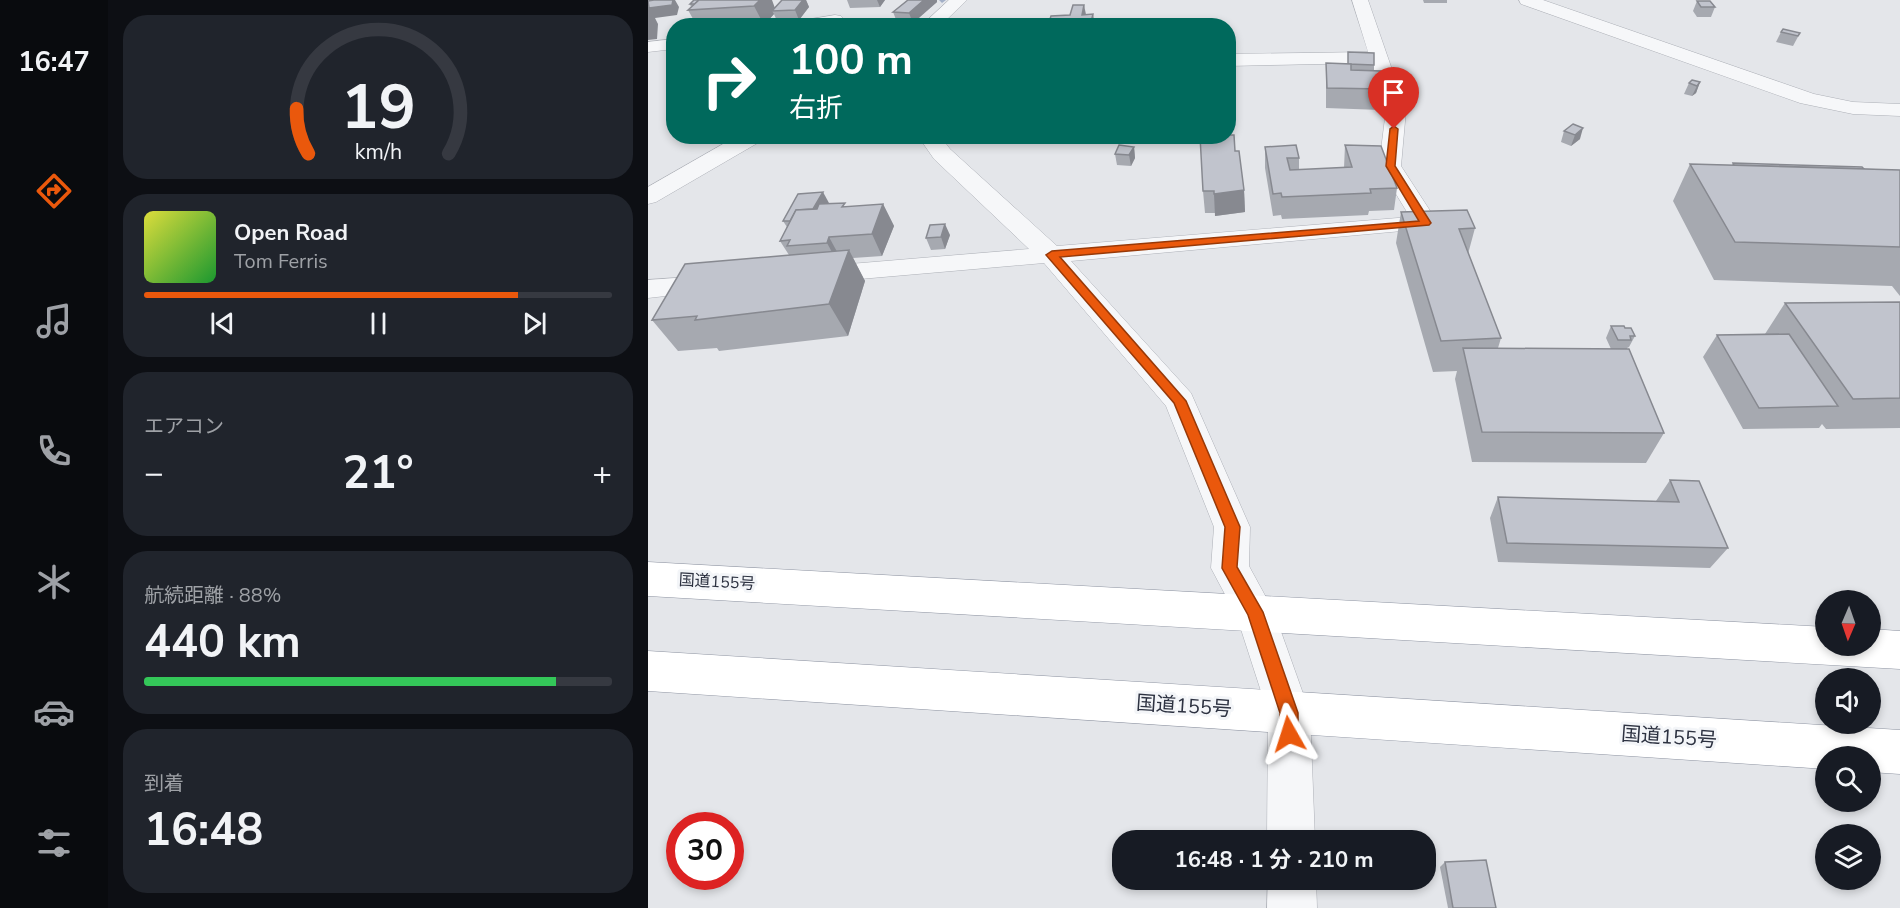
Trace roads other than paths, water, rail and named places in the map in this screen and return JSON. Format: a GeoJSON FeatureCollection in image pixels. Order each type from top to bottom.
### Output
{"type":"FeatureCollection","features":[{"type":"Feature","properties":{"kind":"highway","name":"国道155号"},"geometry":{"type":"LineString","coordinates":[[648,579],[1900,650]]}},
{"type":"Feature","properties":{"kind":"highway","name":"国道155号"},"geometry":{"type":"LineString","coordinates":[[648,671],[1900,752]]}},
{"type":"Feature","properties":{"kind":"street"},"geometry":{"type":"LineString","coordinates":[[836,18],[837,0]]}},
{"type":"Feature","properties":{"kind":"street"},"geometry":{"type":"LineString","coordinates":[[938,18],[959,0]]}},
{"type":"Feature","properties":{"kind":"street"},"geometry":{"type":"LineString","coordinates":[[790,277],[1426,223],[1390,166],[1396,110],[1360,0]]}},
{"type":"Feature","properties":{"kind":"street"},"geometry":{"type":"LineString","coordinates":[[1527,0],[1788,93],[1847,108],[1875,112],[1900,110]]}},
{"type":"Feature","properties":{"kind":"street"},"geometry":{"type":"LineString","coordinates":[[648,47],[666,45]]}},
{"type":"Feature","properties":{"kind":"street"},"geometry":{"type":"LineString","coordinates":[[1236,60],[1379,57]]}},
{"type":"Feature","properties":{"kind":"street"},"geometry":{"type":"LineString","coordinates":[[648,197],[739,144]]}},
{"type":"Feature","properties":{"kind":"street"},"geometry":{"type":"LineString","coordinates":[[934,144],[942,154],[1052,255],[1180,401],[1232,527],[1230,568],[1255,612],[1289,713],[1291,830]]}},
{"type":"Feature","properties":{"kind":"street"},"geometry":{"type":"LineString","coordinates":[[648,289],[743,281]]}},
{"type":"Feature","properties":{"kind":"street"},"geometry":{"type":"LineString","coordinates":[[1292,890],[1292,908]]}}]}
